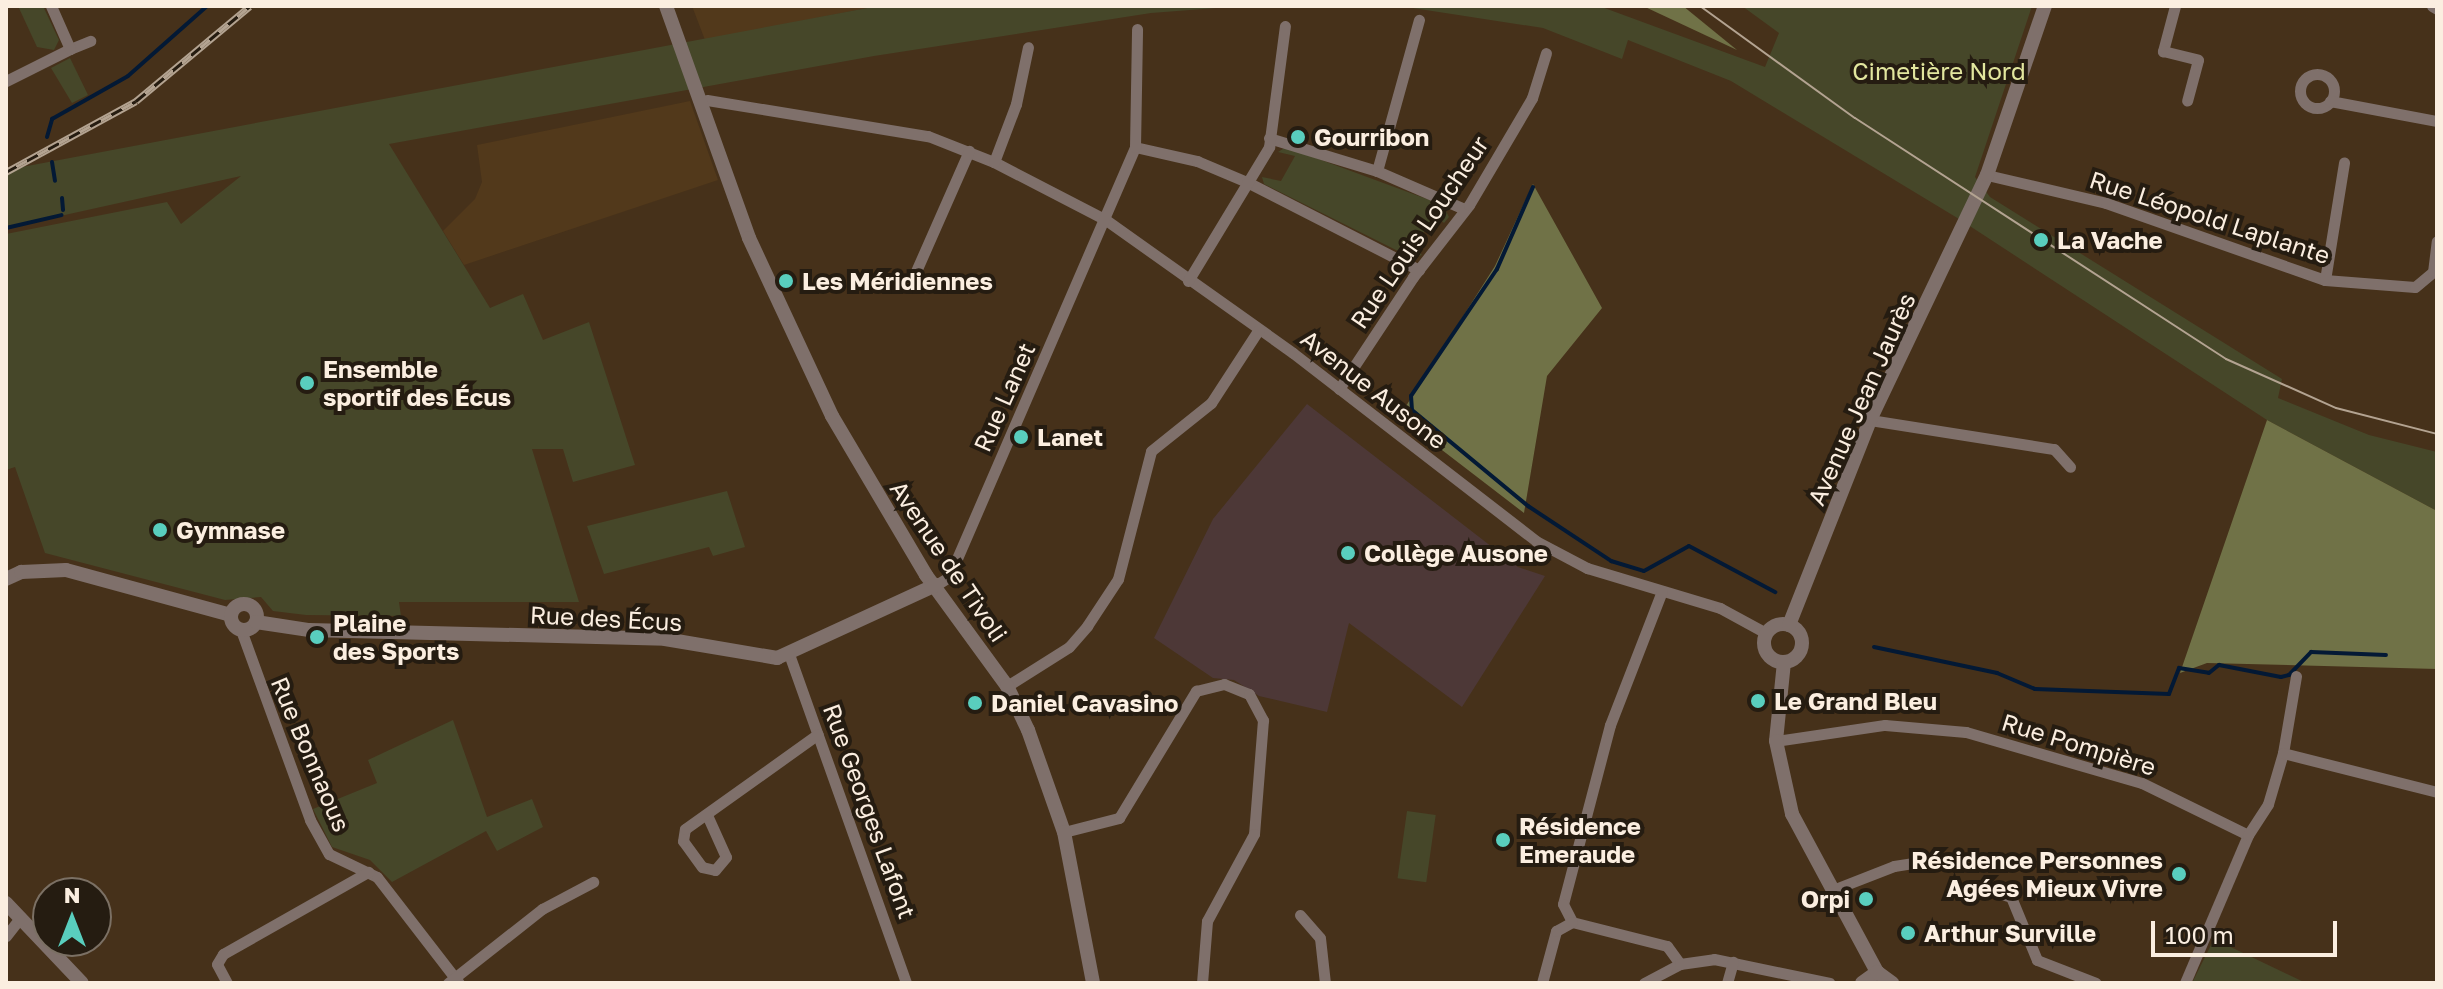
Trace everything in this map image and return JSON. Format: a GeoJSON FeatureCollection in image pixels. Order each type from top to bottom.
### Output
{"type":"FeatureCollection","features":[{"type":"Feature","properties":{"kind":"street"},"geometry":{"type":"LineString","coordinates":[[51,6],[70,49]]}},
{"type":"Feature","properties":{"kind":"street"},"geometry":{"type":"LineString","coordinates":[[666,6],[703,100]]}},
{"type":"Feature","properties":{"kind":"street","name":"Avenue de Tivoli"},"geometry":{"type":"LineString","coordinates":[[676,6],[700,73],[710,133],[749,238],[813,378],[853,456],[936,585],[1007,686],[1064,832],[1093,983]]}},
{"type":"Feature","properties":{"kind":"street","name":"Avenue Jean Jaurès"},"geometry":{"type":"LineString","coordinates":[[1789,625],[1870,420],[1958,238],[1984,195],[1987,175],[2045,6]]}},
{"type":"Feature","properties":{"kind":"street"},"geometry":{"type":"LineString","coordinates":[[2175,6],[2163,51],[2198,60],[2187,101]]}},
{"type":"Feature","properties":{"kind":"street"},"geometry":{"type":"LineString","coordinates":[[2432,6],[2437,9]]}},
{"type":"Feature","properties":{"kind":"street"},"geometry":{"type":"LineString","coordinates":[[1377,171],[1419,20]]}},
{"type":"Feature","properties":{"kind":"street"},"geometry":{"type":"LineString","coordinates":[[1188,281],[1249,183],[1269,138],[1285,26]]}},
{"type":"Feature","properties":{"kind":"street"},"geometry":{"type":"LineString","coordinates":[[1137,29],[1135,147],[1197,161],[1249,183],[1419,270]]}},
{"type":"Feature","properties":{"kind":"street"},"geometry":{"type":"LineString","coordinates":[[6,81],[90,41]]}},
{"type":"Feature","properties":{"kind":"street"},"geometry":{"type":"LineString","coordinates":[[994,162],[1016,104],[1028,47]]}},
{"type":"Feature","properties":{"kind":"street","name":"Rue Louis Loucheur"},"geometry":{"type":"LineString","coordinates":[[1339,389],[1462,208],[1532,98],[1546,53]]}},
{"type":"Feature","properties":{"kind":"street","name":"Avenue Ausone"},"geometry":{"type":"LineString","coordinates":[[703,100],[928,136],[994,162],[1106,220],[1259,329],[1536,541],[1587,568],[1720,608],[1766,633]]}},
{"type":"Feature","properties":{"kind":"street"},"geometry":{"type":"LineString","coordinates":[[2330,101],[2437,121]]}},
{"type":"Feature","properties":{"kind":"street"},"geometry":{"type":"LineString","coordinates":[[1269,138],[1377,171],[1462,208]]}},
{"type":"Feature","properties":{"kind":"street","name":"Rue Lanet"},"geometry":{"type":"LineString","coordinates":[[936,585],[949,577],[1135,147]]}},
{"type":"Feature","properties":{"kind":"street"},"geometry":{"type":"LineString","coordinates":[[913,278],[969,151]]}},
{"type":"Feature","properties":{"kind":"street"},"geometry":{"type":"LineString","coordinates":[[2325,280],[2344,163]]}},
{"type":"Feature","properties":{"kind":"street","name":"Rue Léopold Laplante"},"geometry":{"type":"LineString","coordinates":[[1987,175],[2106,203],[2325,280],[2415,287],[2432,283],[2437,241]]}},
{"type":"Feature","properties":{"kind":"street"},"geometry":{"type":"LineString","coordinates":[[1007,686],[1069,647],[1087,626],[1118,579],[1151,451],[1211,403],[1259,329]]}},
{"type":"Feature","properties":{"kind":"street"},"geometry":{"type":"LineString","coordinates":[[1870,420],[2054,449],[2070,467]]}},
{"type":"Feature","properties":{"kind":"street"},"geometry":{"type":"LineString","coordinates":[[6,579],[21,572],[66,570],[231,615],[241,630],[256,622]]}},
{"type":"Feature","properties":{"kind":"street","name":"Rue des Écus"},"geometry":{"type":"LineString","coordinates":[[231,615],[237,605],[249,604],[256,622],[390,633],[641,637],[769,658],[789,654],[936,585]]}},
{"type":"Feature","properties":{"kind":"street"},"geometry":{"type":"LineString","coordinates":[[1572,922],[1563,904],[1596,775],[1662,591]]}},
{"type":"Feature","properties":{"kind":"street"},"geometry":{"type":"LineString","coordinates":[[1777,624],[1789,625],[1799,633],[1802,645],[1796,657],[1784,662],[1766,652],[1766,633],[1777,624]]}},
{"type":"Feature","properties":{"kind":"street","name":"Rue Bonnaous"},"geometry":{"type":"LineString","coordinates":[[241,630],[310,820],[329,854],[368,872],[387,888],[454,981]]}},
{"type":"Feature","properties":{"kind":"street","name":"Rue Georges Lafont"},"geometry":{"type":"LineString","coordinates":[[789,654],[906,983]]}},
{"type":"Feature","properties":{"kind":"street"},"geometry":{"type":"LineString","coordinates":[[1784,662],[1776,741],[1792,814],[1877,972],[1892,983]]}},
{"type":"Feature","properties":{"kind":"street"},"geometry":{"type":"LineString","coordinates":[[2185,983],[2248,835],[2268,804],[2283,753],[2296,676]]}},
{"type":"Feature","properties":{"kind":"street"},"geometry":{"type":"LineString","coordinates":[[1064,832],[1119,818],[1196,691],[1224,684],[1249,694],[1263,720],[1254,834],[1207,921],[1202,983]]}},
{"type":"Feature","properties":{"kind":"street","name":"Rue Pompière"},"geometry":{"type":"LineString","coordinates":[[1776,741],[1885,725],[1966,732],[2163,793],[2248,835]]}},
{"type":"Feature","properties":{"kind":"street"},"geometry":{"type":"LineString","coordinates":[[707,815],[726,857],[715,870],[702,867],[682,834],[707,815],[818,734]]}},
{"type":"Feature","properties":{"kind":"street"},"geometry":{"type":"LineString","coordinates":[[2283,753],[2437,792]]}},
{"type":"Feature","properties":{"kind":"street"},"geometry":{"type":"LineString","coordinates":[[1835,889],[1894,866],[1930,860]]}},
{"type":"Feature","properties":{"kind":"street"},"geometry":{"type":"LineString","coordinates":[[227,983],[217,964],[223,954],[368,872]]}},
{"type":"Feature","properties":{"kind":"street"},"geometry":{"type":"LineString","coordinates":[[454,981],[542,909],[593,882]]}},
{"type":"Feature","properties":{"kind":"street"},"geometry":{"type":"LineString","coordinates":[[1995,892],[2011,897],[2037,960],[2096,983]]}},
{"type":"Feature","properties":{"kind":"street"},"geometry":{"type":"LineString","coordinates":[[6,903],[82,983]]}},
{"type":"Feature","properties":{"kind":"street"},"geometry":{"type":"LineString","coordinates":[[1300,915],[1320,938],[1325,983]]}},
{"type":"Feature","properties":{"kind":"street"},"geometry":{"type":"LineString","coordinates":[[6,936],[21,917]]}},
{"type":"Feature","properties":{"kind":"street"},"geometry":{"type":"LineString","coordinates":[[1542,983],[1556,931],[1572,922],[1667,946],[1680,964]]}},
{"type":"Feature","properties":{"kind":"street"},"geometry":{"type":"LineString","coordinates":[[1727,983],[1733,962]]}},
{"type":"Feature","properties":{"kind":"street"},"geometry":{"type":"LineString","coordinates":[[1644,983],[1680,964],[1733,962],[1830,983]]}},
{"type":"Feature","properties":{"kind":"street"},"geometry":{"type":"LineString","coordinates":[[1862,983],[1877,972]]}},
{"type":"Feature","properties":{"kind":"shaded area"},"geometry":{"type":"Polygon","coordinates":[[[692,6],[878,6],[705,40],[692,6]]]}},
{"type":"Feature","properties":{"kind":"shaded area"},"geometry":{"type":"Polygon","coordinates":[[[690,101],[718,180],[464,265],[443,231],[475,199],[482,182],[477,145],[690,101]]]}},
{"type":"Feature","properties":{"kind":"shaded area","name":"Collège Ausone"},"geometry":{"type":"Polygon","coordinates":[[[1307,404],[1518,567],[1545,576],[1462,707],[1349,623],[1327,712],[1259,696],[1234,680],[1213,678],[1154,638],[1213,519],[1307,404]]]}},
{"type":"Feature","properties":{"kind":"green space"},"geometry":{"type":"Polygon","coordinates":[[[18,6],[43,6],[59,40],[54,50],[37,47],[18,6]]]}},
{"type":"Feature","properties":{"kind":"green space","name":"Ensemble sportif des Écus"},"geometry":{"type":"Polygon","coordinates":[[[878,6],[1242,6],[1151,13],[874,56],[389,144],[490,308],[523,294],[543,340],[589,322],[635,465],[573,482],[563,449],[532,449],[579,602],[399,602],[401,616],[306,615],[273,611],[261,597],[225,600],[45,553],[15,467],[6,470],[6,234],[167,202],[181,224],[241,176],[6,228],[6,170],[878,6]]]}},
{"type":"Feature","properties":{"kind":"green space","name":"Cimetière Nord"},"geometry":{"type":"Polygon","coordinates":[[[1400,6],[1599,6],[1765,67],[1779,33],[1742,6],[2032,6],[1975,177],[1990,197],[2282,379],[2278,398],[2369,435],[2437,452],[2437,511],[2267,420],[1959,219],[1731,81],[1628,40],[1622,59],[1543,28],[1400,6]]]}},
{"type":"Feature","properties":{"kind":"green space"},"geometry":{"type":"Polygon","coordinates":[[[1643,6],[1683,6],[1737,50],[1643,6]]]}},
{"type":"Feature","properties":{"kind":"green space"},"geometry":{"type":"Polygon","coordinates":[[[70,58],[88,95],[72,103],[51,68],[70,58]]]}},
{"type":"Feature","properties":{"kind":"green space"},"geometry":{"type":"Polygon","coordinates":[[[1286,147],[1443,205],[1449,217],[1444,223],[1435,215],[1414,247],[1422,255],[1412,258],[1264,184],[1262,177],[1281,181],[1295,156],[1278,152],[1286,147]]]}},
{"type":"Feature","properties":{"kind":"green space"},"geometry":{"type":"Polygon","coordinates":[[[1533,184],[1602,308],[1547,376],[1524,513],[1399,417],[1495,266],[1533,184]]]}},
{"type":"Feature","properties":{"kind":"green space"},"geometry":{"type":"Polygon","coordinates":[[[2267,420],[2437,511],[2437,669],[2207,663],[2180,673],[2267,420]]]}},
{"type":"Feature","properties":{"kind":"green space"},"geometry":{"type":"Polygon","coordinates":[[[727,491],[745,547],[713,556],[709,547],[604,574],[587,526],[727,491]]]}},
{"type":"Feature","properties":{"kind":"green space"},"geometry":{"type":"Polygon","coordinates":[[[453,720],[487,817],[532,799],[543,827],[497,851],[486,831],[392,882],[370,860],[332,847],[313,809],[377,783],[368,760],[453,720]]]}},
{"type":"Feature","properties":{"kind":"green space"},"geometry":{"type":"Polygon","coordinates":[[[1407,811],[1436,815],[1426,882],[1398,878],[1407,811]]]}},
{"type":"Feature","properties":{"kind":"green space"},"geometry":{"type":"Polygon","coordinates":[[[2214,939],[2306,983],[2192,983],[2214,939]]]}},
{"type":"Feature","properties":{"kind":"waterway"},"geometry":{"type":"LineString","coordinates":[[47,137],[52,119],[128,76],[207,6]]}},
{"type":"Feature","properties":{"kind":"waterway"},"geometry":{"type":"LineString","coordinates":[[52,162],[55,181]]}},
{"type":"Feature","properties":{"kind":"waterway"},"geometry":{"type":"LineString","coordinates":[[1533,187],[1497,269],[1411,396],[1412,410],[1528,506],[1611,561],[1644,571],[1689,546],[1775,592]]}},
{"type":"Feature","properties":{"kind":"waterway"},"geometry":{"type":"LineString","coordinates":[[62,198],[63,210]]}},
{"type":"Feature","properties":{"kind":"waterway"},"geometry":{"type":"LineString","coordinates":[[6,228],[62,215]]}},
{"type":"Feature","properties":{"kind":"waterway"},"geometry":{"type":"LineString","coordinates":[[1874,647],[1997,673],[2035,689],[2169,694],[2179,668],[2209,673],[2219,665],[2281,677],[2289,675],[2311,652],[2386,655]]}},
{"type":"Feature","properties":{"kind":"tram line"},"geometry":{"type":"LineString","coordinates":[[1700,6],[1855,118],[2226,359],[2336,408],[2437,434]]}},
{"type":"Feature","properties":{"kind":"railway"},"geometry":{"type":"LineString","coordinates":[[6,172],[136,101],[250,6]]}},
{"type":"Feature","properties":{"kind":"place","name":"Gourribon"},"geometry":{"type":"Point","coordinates":[1298,137]}},
{"type":"Feature","properties":{"kind":"place","name":"La Vache"},"geometry":{"type":"Point","coordinates":[2041,240]}},
{"type":"Feature","properties":{"kind":"place","name":"Les Méridiennes"},"geometry":{"type":"Point","coordinates":[786,281]}},
{"type":"Feature","properties":{"kind":"place","name":"Ensemble sportif des Écus"},"geometry":{"type":"Point","coordinates":[307,383]}},
{"type":"Feature","properties":{"kind":"place","name":"Lanet"},"geometry":{"type":"Point","coordinates":[1021,437]}},
{"type":"Feature","properties":{"kind":"place","name":"Gymnase"},"geometry":{"type":"Point","coordinates":[160,530]}},
{"type":"Feature","properties":{"kind":"place","name":"Collège Ausone"},"geometry":{"type":"Point","coordinates":[1348,553]}},
{"type":"Feature","properties":{"kind":"place","name":"Plaine des Sports"},"geometry":{"type":"Point","coordinates":[317,637]}},
{"type":"Feature","properties":{"kind":"place","name":"Le Grand Bleu"},"geometry":{"type":"Point","coordinates":[1758,701]}},
{"type":"Feature","properties":{"kind":"place","name":"Daniel Cavasino"},"geometry":{"type":"Point","coordinates":[975,703]}},
{"type":"Feature","properties":{"kind":"place","name":"Résidence Emeraude"},"geometry":{"type":"Point","coordinates":[1503,840]}},
{"type":"Feature","properties":{"kind":"place","name":"Résidence Personnes Agées Mieux Vivre"},"geometry":{"type":"Point","coordinates":[2179,874]}},
{"type":"Feature","properties":{"kind":"place","name":"Orpi"},"geometry":{"type":"Point","coordinates":[1866,899]}},
{"type":"Feature","properties":{"kind":"place","name":"Arthur Surville"},"geometry":{"type":"Point","coordinates":[1908,933]}}]}
